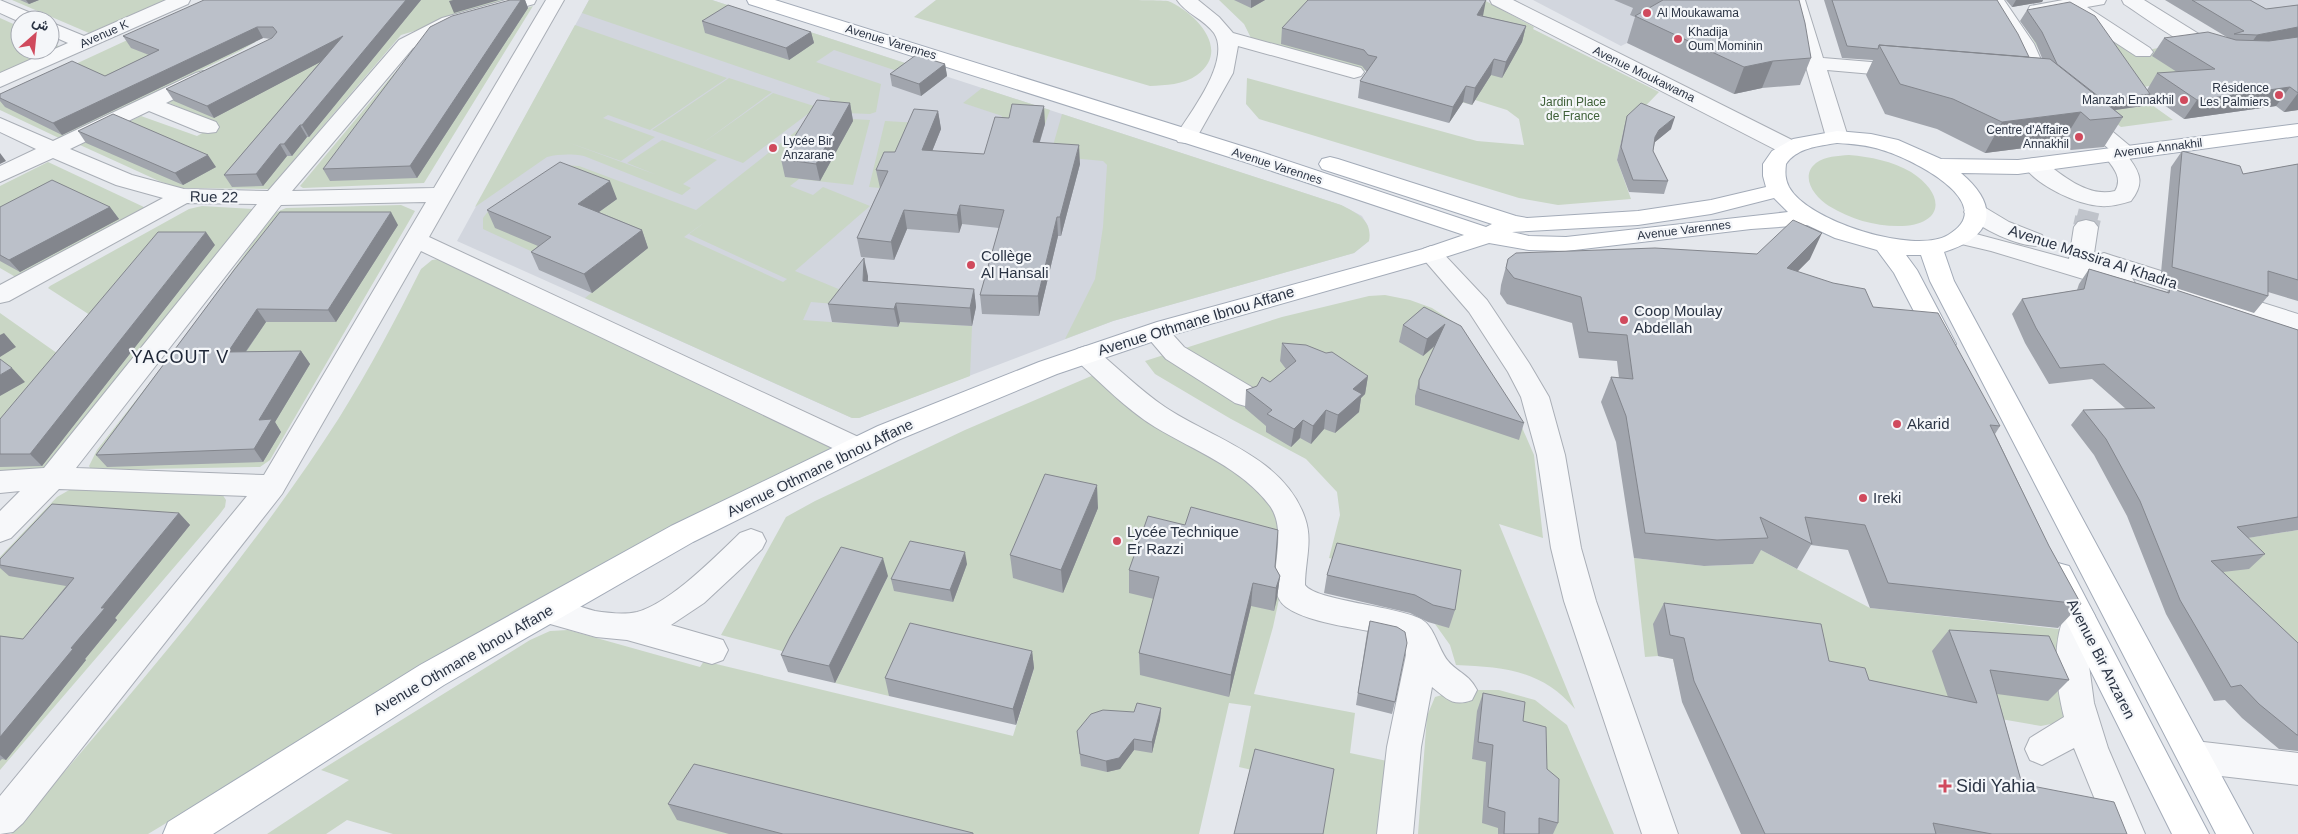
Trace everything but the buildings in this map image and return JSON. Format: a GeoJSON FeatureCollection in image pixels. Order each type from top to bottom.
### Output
{"type":"FeatureCollection","features":[{"type":"Feature","properties":{"kind":"main road","name":"Avenue Varennes"},"geometry":{"type":"LineString","coordinates":[[756,0],[819,8],[935,47],[1191,128],[1513,223],[1542,226],[1638,218],[1711,207],[1780,190]]}},
{"type":"Feature","properties":{"kind":"main road","name":"Avenue Varennes"},"geometry":{"type":"LineString","coordinates":[[1191,128],[1488,235],[1529,243],[1566,244],[1751,222],[1810,218]]}},
{"type":"Feature","properties":{"kind":"main road","name":"Avenue Annakhil"},"geometry":{"type":"LineString","coordinates":[[1939,166],[2026,166],[2298,130]]}},
{"type":"Feature","properties":{"kind":"main road"},"geometry":{"type":"LineString","coordinates":[[1838,137],[1890,145],[1916,154],[1939,166],[1966,188],[1973,200],[1976,212],[1972,226],[1960,237],[1947,243],[1930,247],[1886,246],[1846,236],[1810,218],[1792,204],[1780,190],[1774,175],[1776,161],[1790,148],[1807,140],[1838,137]]}},
{"type":"Feature","properties":{"kind":"main road","name":"Avenue Annakhil"},"geometry":{"type":"LineString","coordinates":[[1966,188],[2026,166]]}},
{"type":"Feature","properties":{"kind":"main road","name":"Avenue Othmane Ibnou Affane"},"geometry":{"type":"LineString","coordinates":[[181,834],[432,675],[682,534],[857,448],[914,422],[1048,368],[1156,332],[1431,254],[1488,235],[1513,223]]}},
{"type":"Feature","properties":{"kind":"main road"},"geometry":{"type":"LineString","coordinates":[[1886,246],[1897,257],[1954,365]]}},
{"type":"Feature","properties":{"kind":"main road"},"geometry":{"type":"LineString","coordinates":[[1930,247],[1942,281],[2235,834]]}},
{"type":"Feature","properties":{"kind":"main road","name":"Avenue Bir Anzaren"},"geometry":{"type":"LineString","coordinates":[[2046,550],[2191,834]]}},
{"type":"Feature","properties":{"kind":"street","name":"Avenue K"},"geometry":{"type":"LineString","coordinates":[[0,81],[181,0]]}},
{"type":"Feature","properties":{"kind":"street"},"geometry":{"type":"LineString","coordinates":[[0,530],[52,478],[274,198],[406,44],[419,34],[446,22],[528,0]]}},
{"type":"Feature","properties":{"kind":"street"},"geometry":{"type":"LineString","coordinates":[[3,821],[272,486],[555,0]]}},
{"type":"Feature","properties":{"kind":"street"},"geometry":{"type":"LineString","coordinates":[[1186,0],[1202,12],[1226,37],[1354,72]]}},
{"type":"Feature","properties":{"kind":"street","name":"Avenue Moukawama"},"geometry":{"type":"LineString","coordinates":[[1499,0],[1790,148]]}},
{"type":"Feature","properties":{"kind":"street"},"geometry":{"type":"LineString","coordinates":[[1796,0],[1838,137]]}},
{"type":"Feature","properties":{"kind":"street"},"geometry":{"type":"LineString","coordinates":[[2000,8],[2069,4],[2097,0]]}},
{"type":"Feature","properties":{"kind":"street"},"geometry":{"type":"LineString","coordinates":[[2131,0],[2213,49],[2239,54]]}},
{"type":"Feature","properties":{"kind":"street"},"geometry":{"type":"LineString","coordinates":[[2069,4],[2143,52]]}},
{"type":"Feature","properties":{"kind":"street"},"geometry":{"type":"LineString","coordinates":[[2000,8],[2024,44],[2040,81],[2120,153],[2128,170],[2129,184],[2126,193],[2111,199],[2089,212],[2080,262]]}},
{"type":"Feature","properties":{"kind":"street"},"geometry":{"type":"LineString","coordinates":[[60,32],[84,43]]}},
{"type":"Feature","properties":{"kind":"street"},"geometry":{"type":"LineString","coordinates":[[1191,128],[1222,76],[1227,61],[1226,37]]}},
{"type":"Feature","properties":{"kind":"street"},"geometry":{"type":"LineString","coordinates":[[1814,63],[1926,72]]}},
{"type":"Feature","properties":{"kind":"street"},"geometry":{"type":"LineString","coordinates":[[0,175],[218,69]]}},
{"type":"Feature","properties":{"kind":"street"},"geometry":{"type":"LineString","coordinates":[[2016,79],[2040,81]]}},
{"type":"Feature","properties":{"kind":"street"},"geometry":{"type":"LineString","coordinates":[[148,103],[208,128]]}},
{"type":"Feature","properties":{"kind":"street","name":"Rue 22"},"geometry":{"type":"LineString","coordinates":[[0,124],[52,150],[124,180],[184,196],[274,198],[443,195]]}},
{"type":"Feature","properties":{"kind":"street"},"geometry":{"type":"LineString","coordinates":[[2026,166],[2065,188],[2089,212]]}},
{"type":"Feature","properties":{"kind":"street"},"geometry":{"type":"LineString","coordinates":[[1,293],[184,196]]}},
{"type":"Feature","properties":{"kind":"street","name":"Avenue Massira Al Khadra"},"geometry":{"type":"LineString","coordinates":[[1976,212],[2014,232],[2080,262],[2298,338]]}},
{"type":"Feature","properties":{"kind":"street","name":"Avenue Massira Al Khadra"},"geometry":{"type":"LineString","coordinates":[[1960,237],[2080,262],[2298,322]]}},
{"type":"Feature","properties":{"kind":"street"},"geometry":{"type":"LineString","coordinates":[[416,240],[857,448]]}},
{"type":"Feature","properties":{"kind":"street"},"geometry":{"type":"LineString","coordinates":[[1431,254],[1478,306],[1520,369],[1535,397],[1551,455],[1565,539],[1580,601],[1660,834]]}},
{"type":"Feature","properties":{"kind":"street"},"geometry":{"type":"LineString","coordinates":[[1156,332],[1176,353],[1245,396]]}},
{"type":"Feature","properties":{"kind":"street"},"geometry":{"type":"LineString","coordinates":[[1086,355],[1142,404],[1228,455],[1259,476],[1272,489],[1287,510],[1293,527],[1294,555],[1290,589],[1293,594],[1303,601],[1325,608],[1399,625],[1412,630],[1436,671],[1460,690]]}},
{"type":"Feature","properties":{"kind":"street"},"geometry":{"type":"LineString","coordinates":[[0,482],[52,478],[272,486]]}},
{"type":"Feature","properties":{"kind":"street"},"geometry":{"type":"LineString","coordinates":[[627,627],[649,621],[686,600],[718,573],[751,541]]}},
{"type":"Feature","properties":{"kind":"street"},"geometry":{"type":"LineString","coordinates":[[547,610],[604,625],[627,627],[712,650]]}},
{"type":"Feature","properties":{"kind":"street"},"geometry":{"type":"LineString","coordinates":[[2079,616],[2072,656],[2076,699],[2127,834]]}},
{"type":"Feature","properties":{"kind":"street"},"geometry":{"type":"LineString","coordinates":[[1395,834],[1404,747],[1422,655],[1421,644]]}},
{"type":"Feature","properties":{"kind":"street"},"geometry":{"type":"LineString","coordinates":[[2042,749],[2084,722]]}},
{"type":"Feature","properties":{"kind":"street"},"geometry":{"type":"LineString","coordinates":[[2195,757],[2298,769]]}},
{"type":"Feature","properties":{"kind":"shaded area"},"geometry":{"type":"Polygon","coordinates":[[[589,0],[712,0],[1341,205],[1362,216],[1368,226],[1369,241],[1354,253],[1113,321],[859,418],[852,418],[457,241],[589,0]]]}},
{"type":"Feature","properties":{"kind":"shaded area"},"geometry":{"type":"Polygon","coordinates":[[[1533,0],[1660,0],[1627,43],[1621,46],[1533,0]]]}},
{"type":"Feature","properties":{"kind":"shaded area"},"geometry":{"type":"Polygon","coordinates":[[[2239,0],[2298,0],[2298,8],[2264,14],[2239,0]]]}},
{"type":"Feature","properties":{"kind":"green space"},"geometry":{"type":"Polygon","coordinates":[[[12,0],[163,0],[89,33],[60,21],[60,10],[35,10],[12,0]]]}},
{"type":"Feature","properties":{"kind":"green space"},"geometry":{"type":"Polygon","coordinates":[[[332,0],[518,0],[401,35],[269,189],[179,188],[159,181],[80,145],[141,116],[197,136],[219,124],[167,102],[289,48],[267,35],[242,50],[61,139],[0,110],[0,99],[149,30],[332,0]]]}},
{"type":"Feature","properties":{"kind":"green space"},"geometry":{"type":"Polygon","coordinates":[[[589,0],[712,0],[908,64],[897,71],[834,50],[816,62],[881,84],[876,112],[870,114],[820,112],[828,105],[830,98],[582,13],[589,0]]]}},
{"type":"Feature","properties":{"kind":"green space"},"geometry":{"type":"Polygon","coordinates":[[[936,0],[1168,1],[1189,14],[1198,23],[1206,33],[1211,54],[1207,65],[1192,78],[1174,84],[1150,86],[914,17],[936,0]]]}},
{"type":"Feature","properties":{"kind":"green space","name":"Jardin Place de France"},"geometry":{"type":"Polygon","coordinates":[[[1219,0],[1484,0],[1534,27],[1533,29],[1659,92],[1624,128],[1617,160],[1631,199],[1558,205],[1519,198],[1259,119],[1246,104],[1247,78],[1477,141],[1524,145],[1519,119],[1507,110],[1475,100],[1472,105],[1417,90],[1420,86],[1251,38],[1244,24],[1219,0]]]}},
{"type":"Feature","properties":{"kind":"green space"},"geometry":{"type":"Polygon","coordinates":[[[533,6],[424,183],[303,188],[300,186],[422,40],[432,35],[533,6]]]}},
{"type":"Feature","properties":{"kind":"green space"},"geometry":{"type":"Polygon","coordinates":[[[2068,10],[2143,55],[2153,53],[2148,50],[2193,41],[2183,81],[2123,90],[2106,111],[2152,105],[2173,120],[2121,127],[2056,78],[2024,25],[2068,10]]]}},
{"type":"Feature","properties":{"kind":"green space"},"geometry":{"type":"Polygon","coordinates":[[[0,18],[10,22],[10,60],[32,60],[0,75],[0,18]]]}},
{"type":"Feature","properties":{"kind":"green space"},"geometry":{"type":"Polygon","coordinates":[[[575,25],[727,78],[650,130],[608,115],[603,118],[655,137],[621,161],[567,142],[657,175],[627,163],[662,140],[717,160],[683,184],[691,188],[682,195],[584,156],[552,156],[547,157],[475,207],[575,25]]]}},
{"type":"Feature","properties":{"kind":"green space"},"geometry":{"type":"Polygon","coordinates":[[[729,78],[772,92],[700,145],[773,93],[817,107],[743,163],[652,130],[729,78]]]}},
{"type":"Feature","properties":{"kind":"green space"},"geometry":{"type":"Polygon","coordinates":[[[982,88],[1050,110],[1045,124],[1001,122],[1002,116],[963,103],[982,88]]]}},
{"type":"Feature","properties":{"kind":"green space"},"geometry":{"type":"Polygon","coordinates":[[[1062,114],[1341,205],[1353,211],[1366,223],[1370,234],[1369,241],[1354,253],[1113,321],[1065,339],[1095,279],[1103,227],[1107,165],[1103,161],[1050,156],[1062,114]]]}},
{"type":"Feature","properties":{"kind":"green space"},"geometry":{"type":"Polygon","coordinates":[[[814,117],[870,120],[853,185],[799,179],[790,186],[813,195],[823,187],[870,206],[795,271],[853,295],[846,305],[811,302],[803,320],[898,327],[900,322],[972,326],[970,376],[859,418],[852,418],[585,298],[602,284],[483,229],[483,218],[489,210],[560,165],[579,166],[696,210],[814,117]],[[705,222],[684,237],[783,282],[787,279],[689,234],[705,222]]]}},
{"type":"Feature","properties":{"kind":"green space"},"geometry":{"type":"Polygon","coordinates":[[[885,121],[919,123],[880,188],[869,187],[885,121]]]}},
{"type":"Feature","properties":{"kind":"green space"},"geometry":{"type":"Polygon","coordinates":[[[1849,155],[1881,160],[1911,172],[1931,190],[1935,199],[1935,208],[1932,215],[1924,221],[1913,225],[1889,226],[1862,221],[1845,215],[1829,206],[1814,192],[1811,186],[1809,174],[1811,168],[1823,159],[1849,155]]]}},
{"type":"Feature","properties":{"kind":"green space"},"geometry":{"type":"Polygon","coordinates":[[[48,162],[146,208],[19,279],[0,268],[0,186],[48,162]]]}},
{"type":"Feature","properties":{"kind":"green space"},"geometry":{"type":"Polygon","coordinates":[[[401,205],[415,211],[270,460],[260,467],[91,470],[89,466],[97,450],[184,339],[274,213],[286,208],[401,205]]]}},
{"type":"Feature","properties":{"kind":"green space"},"geometry":{"type":"Polygon","coordinates":[[[202,206],[253,209],[50,468],[0,472],[0,313],[61,356],[93,317],[48,288],[189,209],[202,206]]]}},
{"type":"Feature","properties":{"kind":"green space"},"geometry":{"type":"Polygon","coordinates":[[[439,259],[830,446],[829,451],[331,724],[148,834],[11,834],[140,683],[224,580],[264,527],[350,400],[421,269],[432,260],[439,259]]]}},
{"type":"Feature","properties":{"kind":"green space"},"geometry":{"type":"Polygon","coordinates":[[[1385,295],[1410,300],[1432,308],[1452,321],[1517,416],[1534,455],[1543,538],[1499,524],[1575,709],[1562,696],[1536,678],[1490,667],[1456,665],[1450,645],[1435,624],[1449,627],[1455,587],[1329,558],[1340,515],[1337,492],[1306,459],[1231,419],[1155,374],[1145,361],[1282,317],[1369,296],[1385,295]]]}},
{"type":"Feature","properties":{"kind":"green space"},"geometry":{"type":"Polygon","coordinates":[[[1096,374],[1243,471],[1284,519],[1284,576],[1273,627],[1254,694],[1355,713],[1350,753],[1387,761],[1380,834],[1322,834],[1252,770],[1239,767],[1251,706],[1229,703],[1199,834],[393,834],[347,820],[326,834],[267,834],[349,780],[321,770],[530,640],[550,631],[568,630],[700,667],[704,661],[1013,736],[1034,668],[914,640],[889,696],[835,683],[888,576],[797,655],[721,635],[786,517],[815,501],[965,430],[1096,374]]]}},
{"type":"Feature","properties":{"kind":"green space"},"geometry":{"type":"Polygon","coordinates":[[[71,489],[222,494],[226,500],[225,507],[219,515],[0,770],[0,557],[57,497],[71,489]]]}},
{"type":"Feature","properties":{"kind":"green space"},"geometry":{"type":"Polygon","coordinates":[[[2298,530],[2298,674],[2196,576],[2222,542],[2298,530]]]}},
{"type":"Feature","properties":{"kind":"green space"},"geometry":{"type":"Polygon","coordinates":[[[1746,542],[1870,608],[2059,629],[2062,644],[2065,715],[2056,723],[2041,726],[1995,718],[1863,731],[1683,703],[1673,659],[1658,656],[1645,657],[1634,558],[1704,566],[1753,564],[1746,542]]]}},
{"type":"Feature","properties":{"kind":"green space"},"geometry":{"type":"Polygon","coordinates":[[[1460,690],[1499,690],[1535,700],[1567,725],[1614,834],[1418,834],[1427,716],[1435,697],[1460,690]]]}},
{"type":"Feature","properties":{"kind":"tunnel"},"geometry":{"type":"LineString","coordinates":[[2087,219],[2089,211]]}},
{"type":"Feature","properties":{"kind":"tunnel"},"geometry":{"type":"LineString","coordinates":[[2086,227],[2088,218]]}},
{"type":"Feature","properties":{"kind":"place","name":"Al Moukawama"},"geometry":{"type":"Point","coordinates":[1647,13]}},
{"type":"Feature","properties":{"kind":"place","name":"Khadija Oum Mominin"},"geometry":{"type":"Point","coordinates":[1678,39]}},
{"type":"Feature","properties":{"kind":"place","name":"Résidence Les Palmiers"},"geometry":{"type":"Point","coordinates":[2279,95]}},
{"type":"Feature","properties":{"kind":"place","name":"Manzah Ennakhil"},"geometry":{"type":"Point","coordinates":[2184,100]}},
{"type":"Feature","properties":{"kind":"place","name":"Centre d'Affaire Annakhil"},"geometry":{"type":"Point","coordinates":[2079,137]}},
{"type":"Feature","properties":{"kind":"place","name":"Lycée Bir Anzarane"},"geometry":{"type":"Point","coordinates":[773,148]}},
{"type":"Feature","properties":{"kind":"place","name":"Collège Al Hansali"},"geometry":{"type":"Point","coordinates":[971,265]}},
{"type":"Feature","properties":{"kind":"place","name":"Coop Moulay Abdellah"},"geometry":{"type":"Point","coordinates":[1624,320]}},
{"type":"Feature","properties":{"kind":"place","name":"Akarid"},"geometry":{"type":"Point","coordinates":[1897,424]}},
{"type":"Feature","properties":{"kind":"place","name":"Ireki"},"geometry":{"type":"Point","coordinates":[1863,498]}},
{"type":"Feature","properties":{"kind":"place","name":"Lycée Technique Er Razzi"},"geometry":{"type":"Point","coordinates":[1117,541]}},
{"type":"Feature","properties":{"kind":"place","name":"Sidi Yahia"},"geometry":{"type":"Point","coordinates":[1945,786]}},
{"type":"Feature","properties":{"kind":"district","name":"YACOUT V"},"geometry":{"type":"Point","coordinates":[180,357]}}]}
